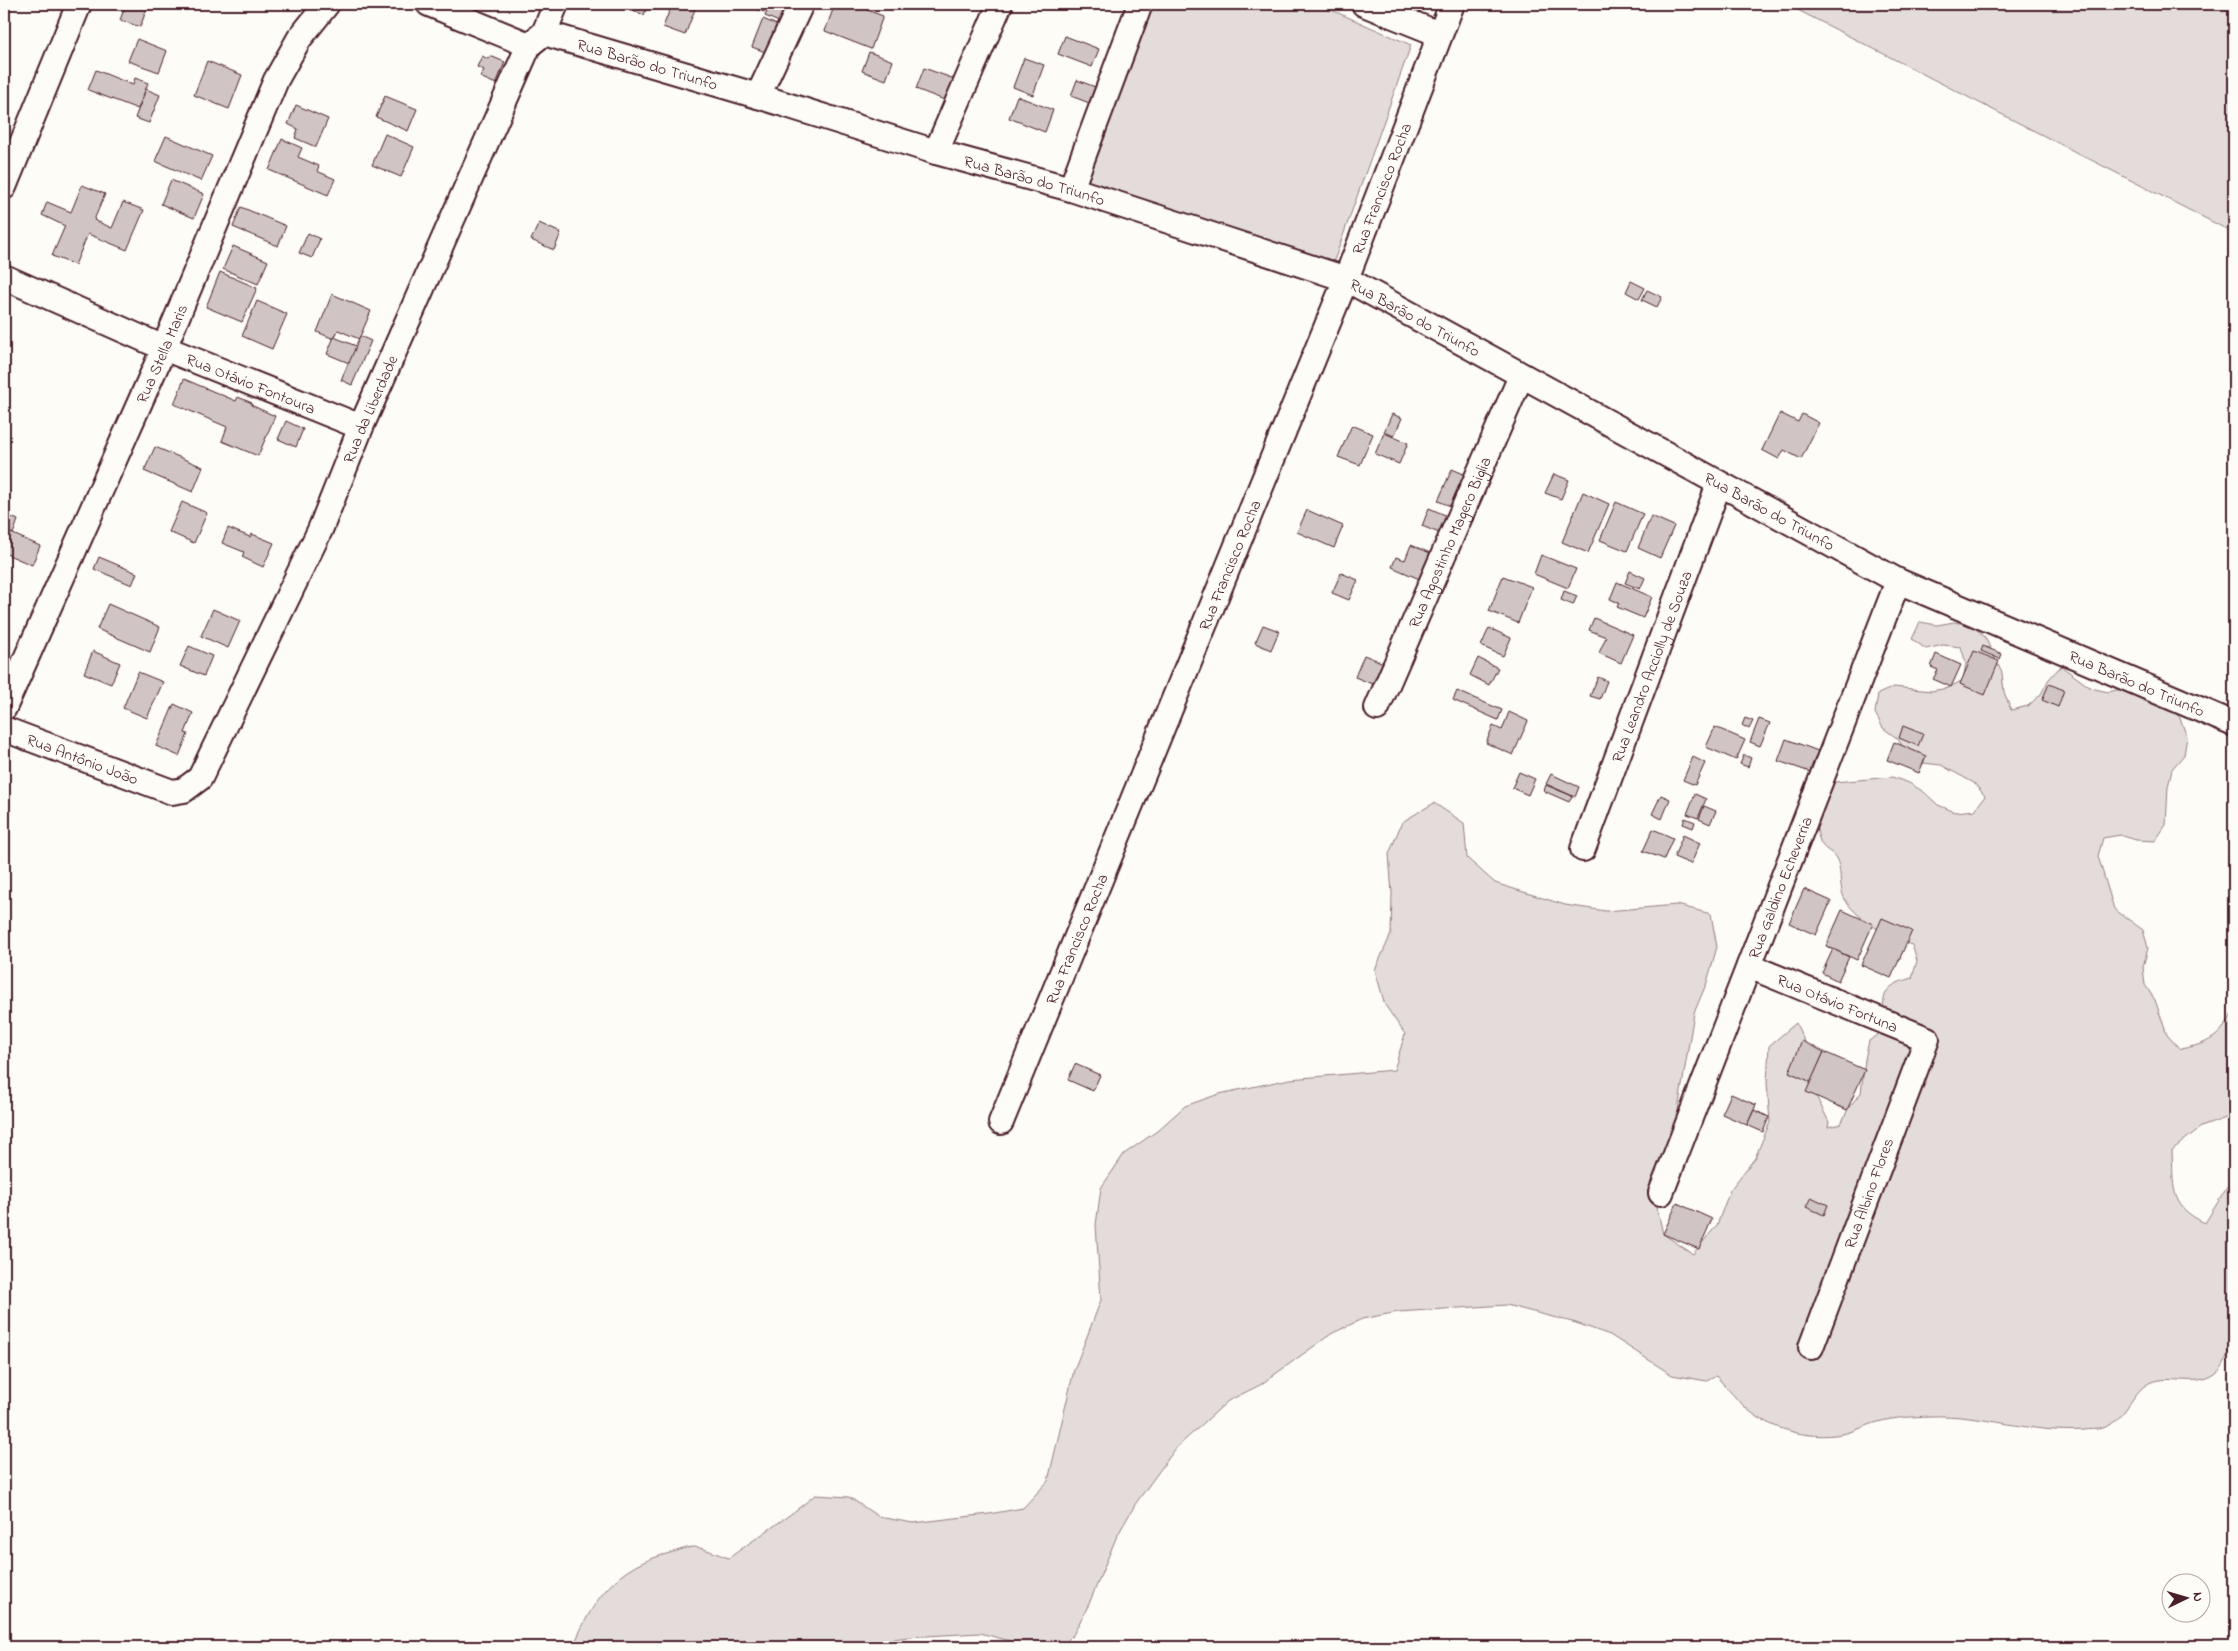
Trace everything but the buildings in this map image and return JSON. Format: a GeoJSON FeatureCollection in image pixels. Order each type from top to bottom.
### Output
{"type":"FeatureCollection","features":[{"type":"Feature","properties":{"kind":"street"},"geometry":{"type":"LineString","coordinates":[[4,187],[79,4]]}},
{"type":"Feature","properties":{"kind":"street","name":"Rua Stella Maris"},"geometry":{"type":"LineString","coordinates":[[4,708],[164,348],[276,80],[299,39],[327,4]]}},
{"type":"Feature","properties":{"kind":"street","name":"Rua Barão do Triunfo"},"geometry":{"type":"LineString","coordinates":[[429,4],[537,39],[758,96],[936,152],[1071,189],[1346,279],[1898,581],[2234,724]]}},
{"type":"Feature","properties":{"kind":"street","name":"Rua da Liberdade"},"geometry":{"type":"LineString","coordinates":[[161,789],[172,792],[184,790],[200,778],[320,530],[362,428],[537,39],[556,4]]}},
{"type":"Feature","properties":{"kind":"street"},"geometry":{"type":"LineString","coordinates":[[758,96],[801,4]]}},
{"type":"Feature","properties":{"kind":"street"},"geometry":{"type":"LineString","coordinates":[[936,152],[1000,4]]}},
{"type":"Feature","properties":{"kind":"street"},"geometry":{"type":"LineString","coordinates":[[1071,189],[1140,4]]}},
{"type":"Feature","properties":{"kind":"street"},"geometry":{"type":"LineString","coordinates":[[1364,4],[1439,34]]}},
{"type":"Feature","properties":{"kind":"street","name":"Rua Francisco Rocha"},"geometry":{"type":"LineString","coordinates":[[1001,1122],[1346,279],[1452,4]]}},
{"type":"Feature","properties":{"kind":"street","name":"Rua Otávio Fontoura"},"geometry":{"type":"LineString","coordinates":[[4,277],[164,348],[362,428]]}},
{"type":"Feature","properties":{"kind":"street","name":"Rua Agostinho Magero Biglia"},"geometry":{"type":"LineString","coordinates":[[1377,708],[1521,376]]}},
{"type":"Feature","properties":{"kind":"street","name":"Rua Leandro Acciolly de Souza"},"geometry":{"type":"LineString","coordinates":[[1583,849],[1719,484]]}},
{"type":"Feature","properties":{"kind":"street","name":"Rua Galdino Echeverria"},"geometry":{"type":"LineString","coordinates":[[1661,1194],[1898,581]]}},
{"type":"Feature","properties":{"kind":"street","name":"Rua Antônio João"},"geometry":{"type":"LineString","coordinates":[[4,729],[161,789]]}},
{"type":"Feature","properties":{"kind":"street","name":"Rua Otávio Fortuna"},"geometry":{"type":"LineString","coordinates":[[1749,966],[1927,1039]]}},
{"type":"Feature","properties":{"kind":"street","name":"Rua Albino Flores"},"geometry":{"type":"LineString","coordinates":[[1811,1347],[1927,1039]]}},
{"type":"Feature","properties":{"kind":"shaded area"},"geometry":{"type":"Polygon","coordinates":[[[1151,4],[1318,4],[1411,45],[1334,261],[1083,180],[1151,4]]]}},
{"type":"Feature","properties":{"kind":"shaded area"},"geometry":{"type":"Polygon","coordinates":[[[1786,4],[2234,4],[2234,233],[1786,4]]]}},
{"type":"Feature","properties":{"kind":"shaded area"},"geometry":{"type":"Polygon","coordinates":[[[1920,622],[1937,625],[1954,622],[1972,625],[1985,637],[2002,673],[2004,692],[2011,710],[2028,706],[2041,694],[2049,679],[2061,666],[2091,688],[2108,692],[2125,688],[2169,704],[2180,718],[2187,737],[2184,755],[2172,769],[2168,787],[2166,825],[2155,841],[2136,840],[2120,835],[2103,838],[2098,856],[2114,909],[2143,930],[2148,948],[2143,967],[2145,985],[2155,1000],[2167,1035],[2180,1049],[2199,1045],[2219,1033],[2234,1010],[2234,1115],[2201,1127],[2172,1150],[2175,1194],[2185,1209],[2205,1223],[2234,1176],[2234,1274],[2232,1274],[2233,1308],[2231,1336],[2226,1359],[2222,1367],[2215,1374],[2199,1380],[2154,1381],[2140,1390],[2119,1418],[2112,1424],[2098,1429],[2045,1429],[1969,1418],[1930,1416],[1891,1419],[1846,1433],[1829,1436],[1796,1433],[1777,1427],[1748,1410],[1716,1376],[1707,1381],[1672,1375],[1610,1335],[1576,1323],[1506,1305],[1398,1312],[1362,1319],[1331,1334],[1260,1385],[1228,1401],[1176,1448],[1136,1503],[1116,1538],[1089,1604],[1073,1635],[1061,1647],[1024,1647],[1014,1642],[980,1633],[908,1637],[872,1642],[864,1647],[573,1647],[598,1600],[609,1587],[635,1566],[651,1559],[692,1547],[729,1558],[815,1495],[849,1497],[879,1517],[913,1523],[1023,1508],[1048,1481],[1074,1370],[1101,1300],[1096,1225],[1101,1188],[1124,1154],[1157,1131],[1185,1106],[1219,1094],[1290,1079],[1394,1070],[1405,1034],[1385,1005],[1375,970],[1391,934],[1392,894],[1389,854],[1402,822],[1434,803],[1464,823],[1467,858],[1495,883],[1565,905],[1606,911],[1677,905],[1711,914],[1717,947],[1707,982],[1694,1013],[1676,1122],[1662,1163],[1655,1198],[1663,1234],[1693,1254],[1717,1225],[1730,1190],[1755,1158],[1770,1122],[1767,1083],[1769,1046],[1796,1023],[1811,1056],[1814,1092],[1829,1122],[1828,1127],[1841,1124],[1849,1107],[1861,1093],[1869,1041],[1883,1030],[1885,996],[1893,986],[1912,978],[1917,961],[1912,945],[1894,938],[1873,926],[1847,903],[1842,891],[1838,862],[1835,856],[1822,845],[1817,832],[1820,792],[1835,782],[1892,777],[1909,783],[1924,792],[1938,805],[1955,812],[1975,810],[1985,796],[1974,783],[1941,765],[1923,763],[1907,754],[1898,739],[1883,728],[1875,713],[1878,694],[1894,687],[1931,691],[1948,688],[1963,680],[1966,663],[1961,647],[1943,645],[1926,649],[1912,639],[1920,622]]]}}]}
